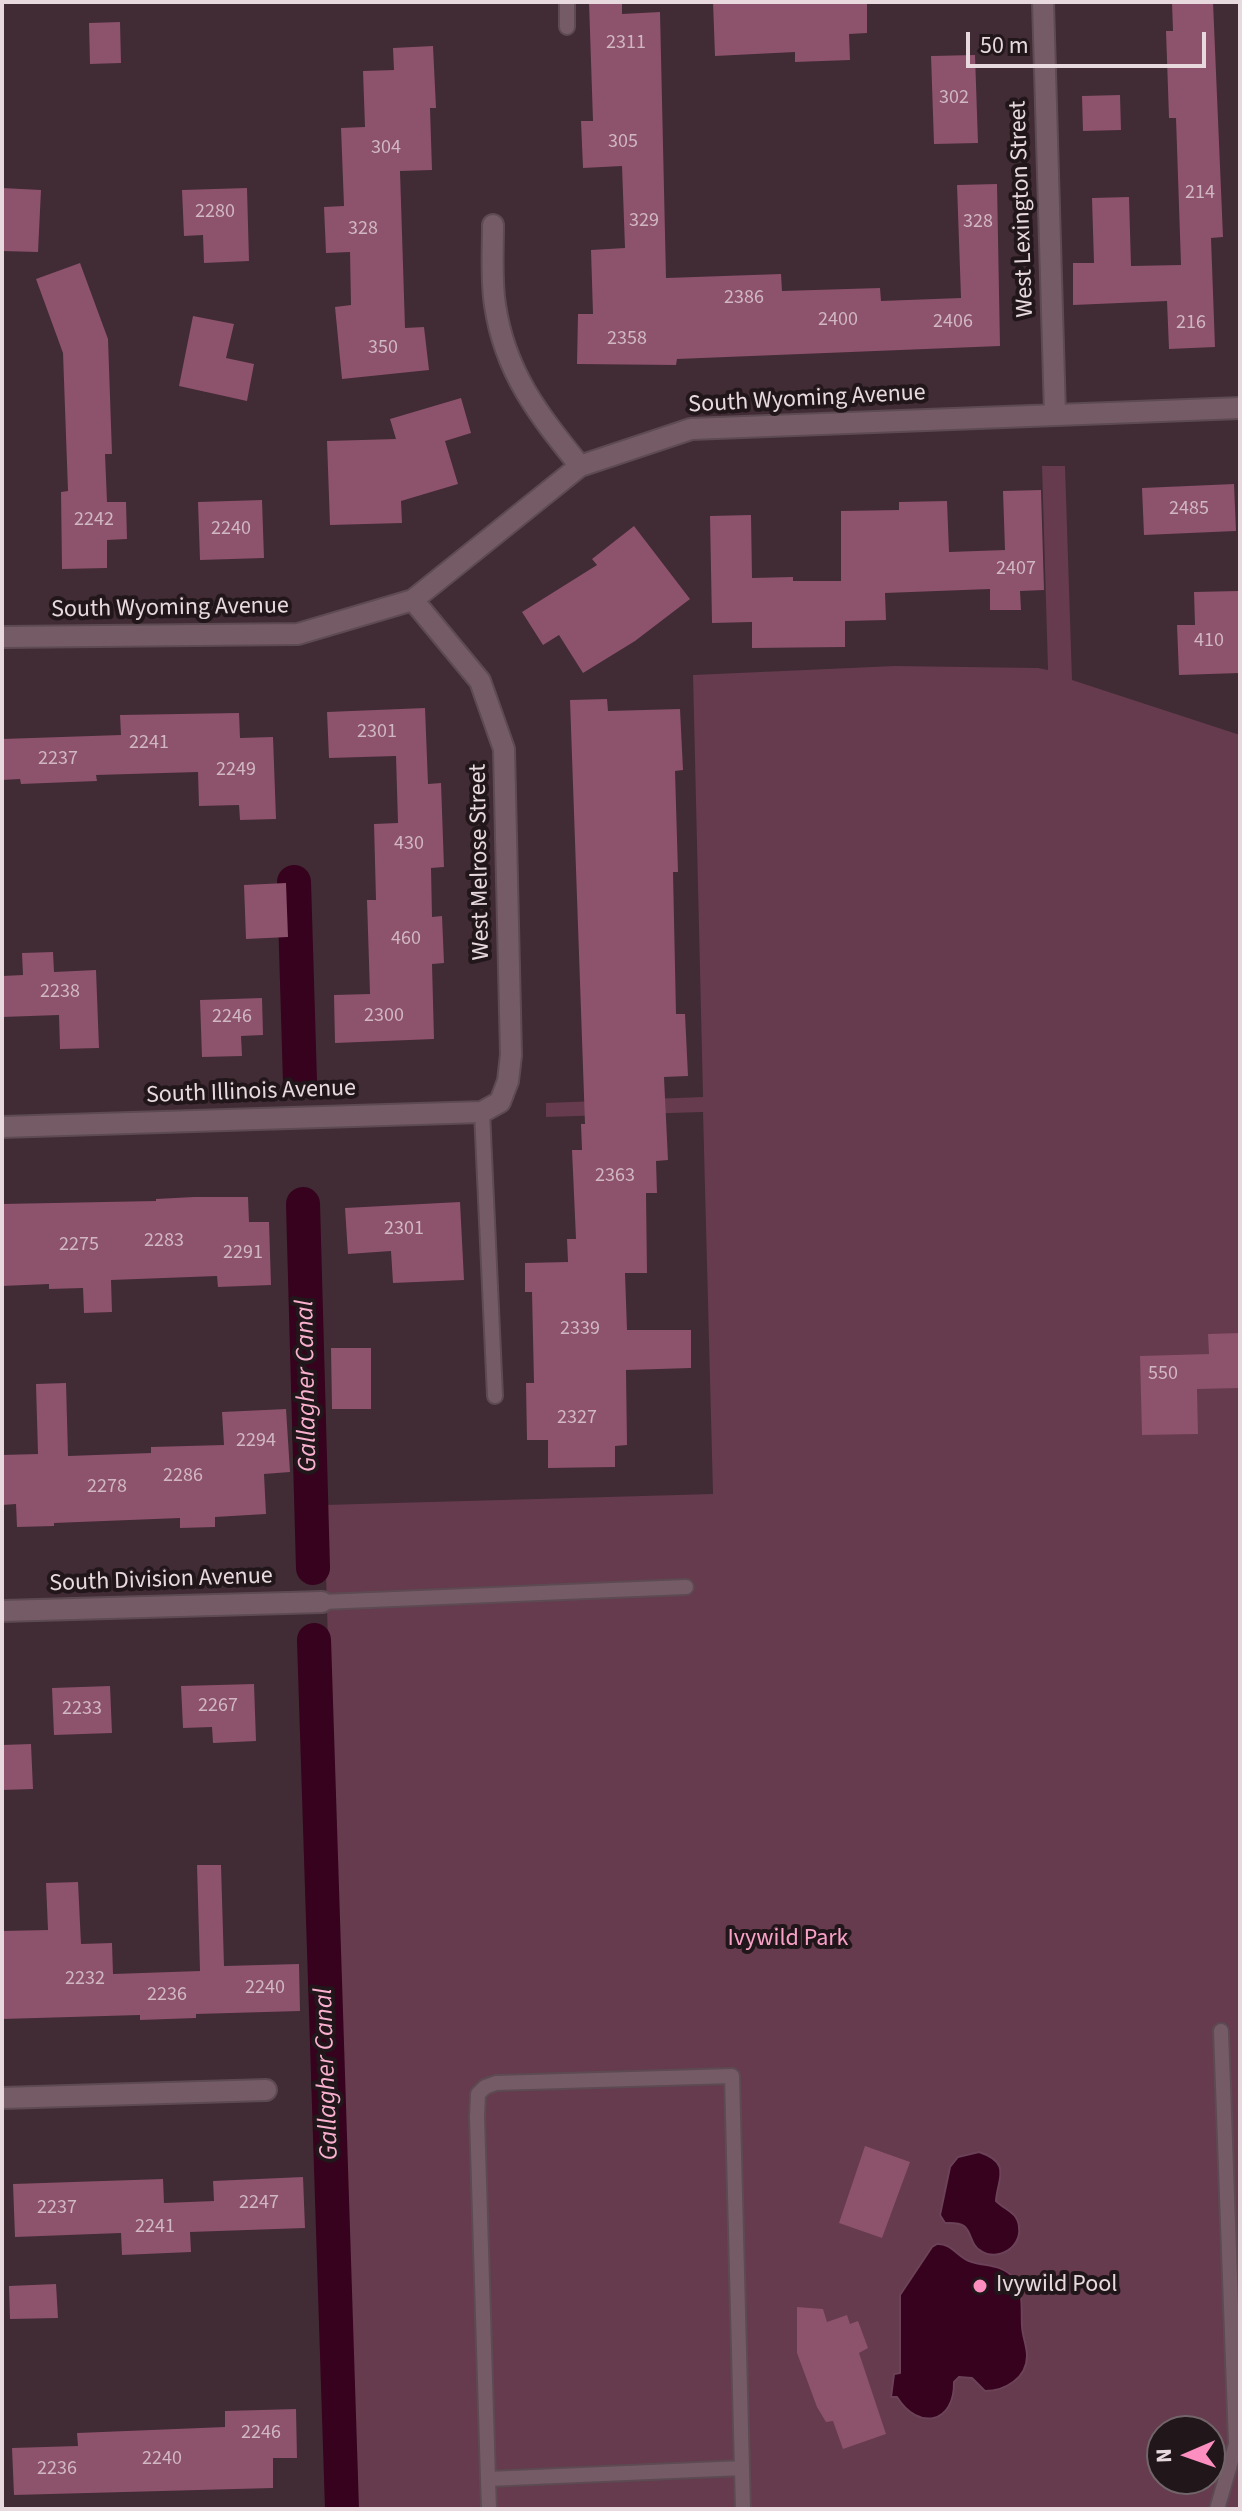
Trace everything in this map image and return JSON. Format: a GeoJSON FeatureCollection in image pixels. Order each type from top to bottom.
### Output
{"type":"FeatureCollection","features":[{"type":"Feature","properties":{"kind":"street","name":"West Lexington Street"},"geometry":{"type":"LineString","coordinates":[[1043,2],[1055,414]]}},
{"type":"Feature","properties":{"kind":"street"},"geometry":{"type":"LineString","coordinates":[[493,225],[494,305],[509,359],[534,409],[580,466]]}},
{"type":"Feature","properties":{"kind":"street","name":"South Wyoming Avenue"},"geometry":{"type":"LineString","coordinates":[[2,637],[298,634],[413,600],[580,466],[691,429],[1240,408]]}},
{"type":"Feature","properties":{"kind":"street","name":"West Melrose Street"},"geometry":{"type":"LineString","coordinates":[[413,600],[480,681],[504,749],[511,1055],[508,1081],[491,1107]]}},
{"type":"Feature","properties":{"kind":"street","name":"South Illinois Avenue"},"geometry":{"type":"LineString","coordinates":[[2,1127],[491,1107]]}},
{"type":"Feature","properties":{"kind":"street","name":"South Division Avenue"},"geometry":{"type":"LineString","coordinates":[[2,1611],[322,1602]]}},
{"type":"Feature","properties":{"kind":"street"},"geometry":{"type":"LineString","coordinates":[[2,2098],[266,2090]]}},
{"type":"Feature","properties":{"kind":"lane"},"geometry":{"type":"LineString","coordinates":[[567,2],[567,27]]}},
{"type":"Feature","properties":{"kind":"lane"},"geometry":{"type":"LineString","coordinates":[[491,1107],[495,1396]]}},
{"type":"Feature","properties":{"kind":"lane"},"geometry":{"type":"LineString","coordinates":[[322,1602],[686,1587]]}},
{"type":"Feature","properties":{"kind":"lane"},"geometry":{"type":"LineString","coordinates":[[1217,2509],[1236,2444],[1221,2031]]}},
{"type":"Feature","properties":{"kind":"lane"},"geometry":{"type":"LineString","coordinates":[[489,2509],[478,2094],[496,2083],[732,2076],[743,2509]]}},
{"type":"Feature","properties":{"kind":"lane"},"geometry":{"type":"LineString","coordinates":[[488,2479],[742,2468]]}},
{"type":"Feature","properties":{"kind":"green space","name":"Ivywild Park"},"geometry":{"type":"Polygon","coordinates":[[[1042,466],[1065,466],[1072,680],[1240,735],[1240,2509],[353,2509],[324,1505],[713,1494],[703,1112],[546,1117],[546,1103],[703,1097],[693,675],[895,666],[1048,670],[1042,466]]]}},
{"type":"Feature","properties":{"kind":"shaded area"},"geometry":{"type":"Polygon","coordinates":[[[979,2152],[990,2156],[1000,2167],[996,2201],[1018,2222],[1017,2241],[1001,2254],[981,2251],[964,2226],[945,2223],[940,2215],[950,2167],[958,2157],[979,2152]]]}},
{"type":"Feature","properties":{"kind":"shaded area"},"geometry":{"type":"Polygon","coordinates":[[[937,2244],[946,2246],[969,2261],[1004,2270],[1014,2278],[1021,2294],[1027,2356],[1019,2377],[1000,2389],[985,2391],[972,2378],[959,2377],[954,2382],[948,2407],[934,2418],[925,2418],[915,2415],[897,2397],[891,2397],[894,2374],[900,2373],[900,2295],[937,2244]]]}},
{"type":"Feature","properties":{"kind":"building"},"geometry":{"type":"Polygon","coordinates":[[[589,2],[622,2],[622,14],[660,12],[666,278],[781,274],[782,291],[880,288],[881,301],[961,298],[957,185],[997,184],[1000,346],[677,359],[676,365],[577,364],[578,314],[593,314],[591,250],[625,248],[622,166],[583,168],[581,121],[593,121],[589,2]]]}},
{"type":"Feature","properties":{"kind":"building"},"geometry":{"type":"Polygon","coordinates":[[[713,2],[867,2],[867,33],[849,34],[850,60],[795,62],[795,52],[715,56],[713,2]]]}},
{"type":"Feature","properties":{"kind":"building"},"geometry":{"type":"Polygon","coordinates":[[[1172,2],[1213,2],[1223,237],[1211,238],[1215,347],[1169,349],[1167,301],[1073,305],[1073,263],[1094,263],[1092,198],[1129,197],[1131,266],[1181,265],[1176,118],[1169,118],[1166,31],[1173,31],[1172,2]]]}},
{"type":"Feature","properties":{"kind":"building"},"geometry":{"type":"Polygon","coordinates":[[[120,22],[121,63],[90,64],[89,23],[120,22]]]}},
{"type":"Feature","properties":{"kind":"building"},"geometry":{"type":"Polygon","coordinates":[[[433,46],[436,108],[430,108],[432,170],[400,171],[405,328],[424,327],[429,370],[342,379],[335,307],[351,305],[350,252],[326,253],[324,207],[344,206],[341,128],[365,127],[363,71],[394,70],[393,48],[433,46]]]}},
{"type":"Feature","properties":{"kind":"building"},"geometry":{"type":"Polygon","coordinates":[[[975,55],[978,143],[934,144],[931,56],[975,55]]]}},
{"type":"Feature","properties":{"kind":"building"},"geometry":{"type":"Polygon","coordinates":[[[1120,95],[1121,130],[1083,131],[1082,96],[1120,95]]]}},
{"type":"Feature","properties":{"kind":"building"},"geometry":{"type":"Polygon","coordinates":[[[2,188],[41,190],[38,252],[2,251],[2,188]]]}},
{"type":"Feature","properties":{"kind":"building"},"geometry":{"type":"Polygon","coordinates":[[[247,188],[249,261],[204,263],[203,235],[184,236],[182,190],[247,188]]]}},
{"type":"Feature","properties":{"kind":"building"},"geometry":{"type":"Polygon","coordinates":[[[80,263],[108,339],[112,454],[105,454],[107,502],[126,502],[127,539],[107,540],[107,568],[62,569],[61,492],[68,491],[63,353],[36,279],[80,263]]]}},
{"type":"Feature","properties":{"kind":"building"},"geometry":{"type":"Polygon","coordinates":[[[193,316],[234,324],[226,358],[254,364],[247,401],[179,386],[193,316]]]}},
{"type":"Feature","properties":{"kind":"building"},"geometry":{"type":"Polygon","coordinates":[[[461,398],[471,433],[445,441],[458,484],[401,501],[402,523],[330,525],[327,441],[396,439],[390,419],[461,398]]]}},
{"type":"Feature","properties":{"kind":"building"},"geometry":{"type":"Polygon","coordinates":[[[1234,484],[1236,531],[1144,535],[1142,488],[1234,484]]]}},
{"type":"Feature","properties":{"kind":"building"},"geometry":{"type":"Polygon","coordinates":[[[1041,490],[1044,590],[1020,591],[1021,610],[990,610],[990,589],[885,593],[886,620],[845,621],[845,647],[752,648],[752,622],[712,623],[710,516],[751,515],[752,578],[841,581],[841,511],[899,510],[899,502],[947,501],[949,552],[1005,550],[1003,491],[1041,490]]]}},
{"type":"Feature","properties":{"kind":"building"},"geometry":{"type":"Polygon","coordinates":[[[262,500],[264,558],[200,560],[198,502],[262,500]]]}},
{"type":"Feature","properties":{"kind":"building"},"geometry":{"type":"Polygon","coordinates":[[[634,526],[690,599],[635,641],[583,673],[559,635],[543,645],[522,612],[597,565],[592,559],[634,526]]]}},
{"type":"Feature","properties":{"kind":"building"},"geometry":{"type":"Polygon","coordinates":[[[1238,591],[1240,673],[1179,675],[1177,625],[1195,625],[1194,592],[1238,591]]]}},
{"type":"Feature","properties":{"kind":"building"},"geometry":{"type":"Polygon","coordinates":[[[607,699],[608,711],[680,709],[683,770],[675,771],[678,872],[673,872],[676,1014],[685,1014],[688,1076],[664,1077],[668,1160],[656,1161],[657,1193],[646,1193],[647,1273],[625,1273],[627,1330],[691,1330],[691,1368],[626,1370],[627,1445],[615,1446],[615,1467],[548,1468],[548,1440],[527,1440],[526,1383],[534,1383],[532,1292],[525,1292],[525,1263],[568,1262],[567,1239],[576,1239],[572,1150],[582,1150],[581,1124],[585,1124],[570,700],[607,699]]]}},
{"type":"Feature","properties":{"kind":"building"},"geometry":{"type":"Polygon","coordinates":[[[425,708],[428,784],[441,783],[444,867],[431,868],[432,917],[442,916],[444,963],[432,964],[434,1039],[335,1043],[334,995],[370,994],[367,900],[376,900],[374,824],[398,823],[396,756],[329,758],[327,712],[425,708]]]}},
{"type":"Feature","properties":{"kind":"building"},"geometry":{"type":"Polygon","coordinates":[[[239,713],[240,738],[273,737],[276,819],[240,820],[239,805],[199,806],[198,772],[96,775],[97,781],[21,784],[20,779],[2,780],[2,739],[121,735],[120,715],[239,713]]]}},
{"type":"Feature","properties":{"kind":"building"},"geometry":{"type":"Polygon","coordinates":[[[286,883],[288,937],[246,939],[244,885],[286,883]]]}},
{"type":"Feature","properties":{"kind":"building"},"geometry":{"type":"Polygon","coordinates":[[[53,952],[54,972],[96,970],[99,1048],[60,1049],[59,1015],[2,1017],[2,976],[23,975],[22,953],[53,952]]]}},
{"type":"Feature","properties":{"kind":"building"},"geometry":{"type":"Polygon","coordinates":[[[262,998],[263,1035],[241,1036],[242,1056],[202,1057],[200,1000],[262,998]]]}},
{"type":"Feature","properties":{"kind":"building"},"geometry":{"type":"Polygon","coordinates":[[[248,1197],[249,1222],[269,1222],[271,1285],[218,1287],[217,1276],[111,1280],[112,1312],[84,1313],[83,1288],[49,1289],[49,1284],[2,1286],[2,1204],[156,1201],[248,1197]]]}},
{"type":"Feature","properties":{"kind":"building"},"geometry":{"type":"Polygon","coordinates":[[[460,1202],[464,1280],[393,1283],[391,1251],[348,1254],[345,1208],[460,1202]]]}},
{"type":"Feature","properties":{"kind":"building"},"geometry":{"type":"Polygon","coordinates":[[[1240,1333],[1240,1388],[1197,1389],[1198,1434],[1142,1435],[1140,1356],[1209,1354],[1208,1334],[1240,1333]]]}},
{"type":"Feature","properties":{"kind":"building"},"geometry":{"type":"Polygon","coordinates":[[[331,1348],[371,1348],[371,1409],[332,1409],[331,1348]]]}},
{"type":"Feature","properties":{"kind":"building"},"geometry":{"type":"Polygon","coordinates":[[[66,1383],[68,1456],[151,1453],[151,1447],[224,1445],[222,1412],[286,1409],[290,1472],[264,1474],[266,1514],[215,1517],[215,1527],[180,1528],[180,1518],[17,1527],[16,1504],[2,1505],[2,1455],[38,1454],[36,1384],[66,1383]]]}},
{"type":"Feature","properties":{"kind":"building"},"geometry":{"type":"Polygon","coordinates":[[[254,1684],[256,1741],[213,1743],[212,1727],[183,1728],[181,1686],[254,1684]]]}},
{"type":"Feature","properties":{"kind":"building"},"geometry":{"type":"Polygon","coordinates":[[[110,1686],[112,1733],[54,1735],[52,1688],[110,1686]]]}},
{"type":"Feature","properties":{"kind":"building"},"geometry":{"type":"Polygon","coordinates":[[[31,1744],[33,1789],[2,1790],[2,1745],[31,1744]]]}},
{"type":"Feature","properties":{"kind":"building"},"geometry":{"type":"Polygon","coordinates":[[[197,1865],[221,1865],[224,1966],[299,1964],[300,2011],[196,2014],[196,2018],[140,2020],[140,2015],[2,2019],[2,1931],[48,1930],[46,1883],[78,1882],[81,1944],[112,1943],[113,1974],[200,1971],[197,1865]]]}},
{"type":"Feature","properties":{"kind":"building"},"geometry":{"type":"Polygon","coordinates":[[[865,2146],[910,2162],[882,2238],[839,2223],[865,2146]]]}},
{"type":"Feature","properties":{"kind":"building"},"geometry":{"type":"Polygon","coordinates":[[[303,2177],[305,2228],[190,2232],[191,2252],[122,2255],[121,2233],[15,2237],[13,2184],[163,2179],[164,2203],[214,2201],[213,2181],[303,2177]]]}},
{"type":"Feature","properties":{"kind":"building"},"geometry":{"type":"Polygon","coordinates":[[[56,2284],[58,2318],[10,2319],[9,2286],[56,2284]]]}},
{"type":"Feature","properties":{"kind":"building"},"geometry":{"type":"Polygon","coordinates":[[[797,2307],[823,2309],[827,2322],[847,2315],[850,2324],[858,2321],[868,2348],[859,2353],[886,2434],[843,2449],[833,2421],[826,2422],[817,2407],[797,2353],[797,2307]]]}},
{"type":"Feature","properties":{"kind":"building"},"geometry":{"type":"Polygon","coordinates":[[[296,2409],[297,2458],[273,2458],[273,2488],[14,2495],[12,2448],[78,2446],[77,2433],[225,2427],[225,2411],[296,2409]]]}},
{"type":"Feature","properties":{"kind":"waterway","name":"Gallagher Canal"},"geometry":{"type":"LineString","coordinates":[[294,882],[300,1082]]}},
{"type":"Feature","properties":{"kind":"waterway","name":"Gallagher Canal"},"geometry":{"type":"LineString","coordinates":[[303,1204],[313,1568]]}},
{"type":"Feature","properties":{"kind":"waterway","name":"Gallagher Canal"},"geometry":{"type":"LineString","coordinates":[[314,1640],[342,2509]]}},
{"type":"Feature","properties":{"kind":"place","name":"Ivywild Pool"},"geometry":{"type":"Point","coordinates":[980,2286]}}]}
